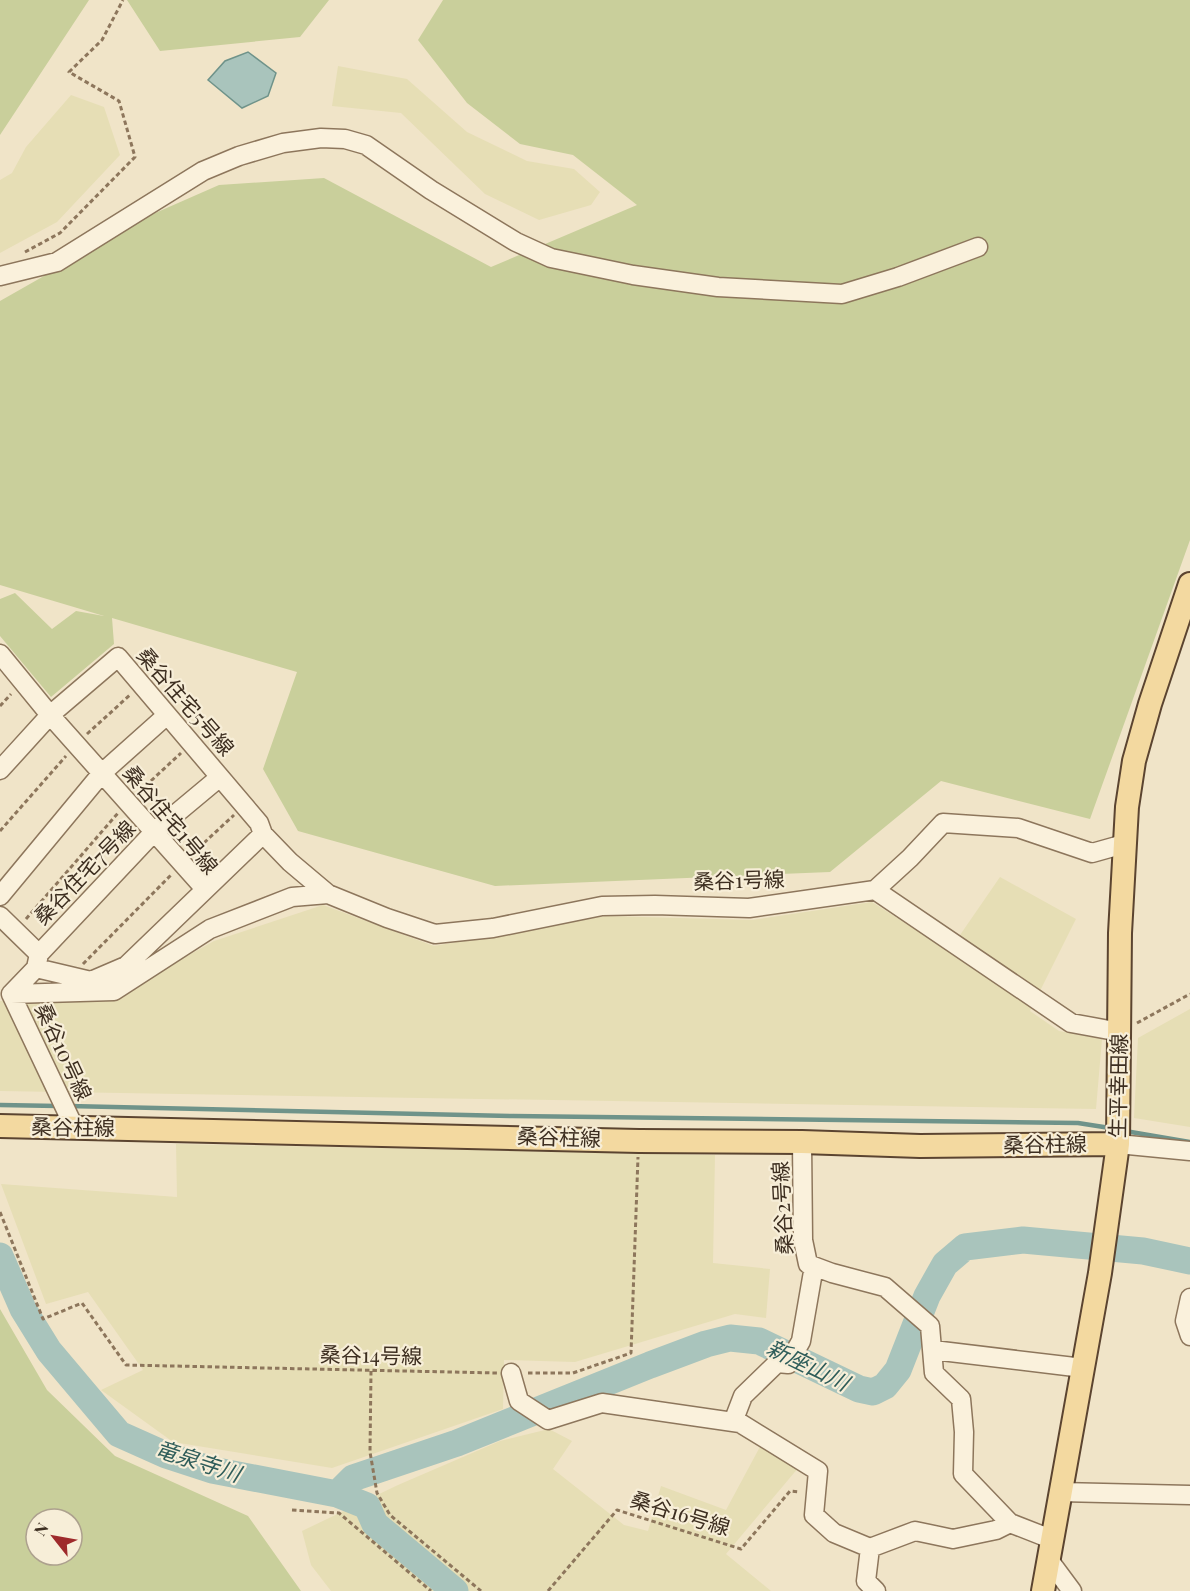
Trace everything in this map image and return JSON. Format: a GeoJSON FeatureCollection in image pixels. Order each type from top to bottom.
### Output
{"type":"FeatureCollection","features":[{"type":"Feature","properties":{"kind":"main road","name":"生平幸田線"},"geometry":{"type":"LineString","coordinates":[[1043,1591],[1100,1273],[1118,1144],[1120,933],[1124,844],[1134,761],[1150,704],[1190,584]]}},
{"type":"Feature","properties":{"kind":"main road","name":"桑谷柱線"},"geometry":{"type":"LineString","coordinates":[[0,1126],[920,1146],[1118,1144]]}},
{"type":"Feature","properties":{"kind":"street"},"geometry":{"type":"LineString","coordinates":[[0,276],[57,262],[203,171],[239,156],[283,143],[321,138],[345,139],[366,145],[516,242],[551,258],[633,275],[718,287],[842,294],[898,277],[978,247]]}},
{"type":"Feature","properties":{"kind":"street","name":"桑谷住宅1号線"},"geometry":{"type":"LineString","coordinates":[[0,654],[50,715],[205,889],[126,966],[91,981],[71,976],[37,961]]}},
{"type":"Feature","properties":{"kind":"street","name":"桑谷住宅5号線"},"geometry":{"type":"LineString","coordinates":[[0,770],[50,715],[118,657],[259,823],[263,834],[290,862],[328,894]]}},
{"type":"Feature","properties":{"kind":"street"},"geometry":{"type":"LineString","coordinates":[[0,896],[102,773],[167,716]]}},
{"type":"Feature","properties":{"kind":"street","name":"桑谷住宅7号線"},"geometry":{"type":"LineString","coordinates":[[11,994],[37,961],[154,832],[220,777]]}},
{"type":"Feature","properties":{"kind":"street"},"geometry":{"type":"LineString","coordinates":[[1120,1032],[1071,1023],[875,890],[943,823],[1018,828],[1092,853],[1124,844]]}},
{"type":"Feature","properties":{"kind":"street"},"geometry":{"type":"LineString","coordinates":[[205,889],[263,834]]}},
{"type":"Feature","properties":{"kind":"street","name":"桑谷1号線"},"geometry":{"type":"LineString","coordinates":[[328,894],[387,918],[435,934],[493,928],[602,906],[749,908],[875,890]]}},
{"type":"Feature","properties":{"kind":"street"},"geometry":{"type":"LineString","coordinates":[[11,994],[114,991],[210,929],[292,897],[328,894]]}},
{"type":"Feature","properties":{"kind":"street"},"geometry":{"type":"LineString","coordinates":[[0,916],[15,931],[37,961]]}},
{"type":"Feature","properties":{"kind":"street","name":"桑谷10号線"},"geometry":{"type":"LineString","coordinates":[[11,994],[75,1129]]}},
{"type":"Feature","properties":{"kind":"street","name":"桑谷2号線"},"geometry":{"type":"LineString","coordinates":[[802,1142],[803,1240],[808,1264],[885,1287],[930,1326],[934,1373],[961,1399],[964,1432],[963,1474],[1010,1523]]}},
{"type":"Feature","properties":{"kind":"street"},"geometry":{"type":"LineString","coordinates":[[1118,1144],[1190,1152]]}},
{"type":"Feature","properties":{"kind":"street"},"geometry":{"type":"LineString","coordinates":[[733,1422],[743,1396],[777,1363],[788,1364],[801,1341],[814,1266]]}},
{"type":"Feature","properties":{"kind":"street"},"geometry":{"type":"LineString","coordinates":[[1190,1298],[1185,1321],[1190,1336]]}},
{"type":"Feature","properties":{"kind":"street"},"geometry":{"type":"LineString","coordinates":[[933,1350],[1083,1368]]}},
{"type":"Feature","properties":{"kind":"street"},"geometry":{"type":"LineString","coordinates":[[511,1373],[519,1401],[548,1420],[602,1403],[740,1423],[818,1471],[814,1494],[814,1515],[834,1533],[870,1548],[915,1531],[953,1539],[996,1530],[1010,1523],[1050,1549],[1072,1591]]}},
{"type":"Feature","properties":{"kind":"street"},"geometry":{"type":"LineString","coordinates":[[1060,1492],[1189,1495]]}},
{"type":"Feature","properties":{"kind":"street"},"geometry":{"type":"LineString","coordinates":[[870,1548],[866,1581],[876,1591]]}},
{"type":"Feature","properties":{"kind":"path"},"geometry":{"type":"LineString","coordinates":[[20,255],[60,233],[135,157],[119,101],[69,72],[102,40],[123,0]]}},
{"type":"Feature","properties":{"kind":"path"},"geometry":{"type":"LineString","coordinates":[[15,931],[128,802],[192,744]]}},
{"type":"Feature","properties":{"kind":"path"},"geometry":{"type":"LineString","coordinates":[[71,976],[182,863],[244,806]]}},
{"type":"Feature","properties":{"kind":"path"},"geometry":{"type":"LineString","coordinates":[[1120,1032],[1190,994]]}},
{"type":"Feature","properties":{"kind":"path","name":"桑谷14号線"},"geometry":{"type":"LineString","coordinates":[[0,1212],[43,1318],[82,1303],[126,1365],[573,1373],[631,1353],[639,1140]]}},
{"type":"Feature","properties":{"kind":"path"},"geometry":{"type":"LineString","coordinates":[[371,1371],[370,1452],[377,1494],[390,1515],[481,1591]]}},
{"type":"Feature","properties":{"kind":"path","name":"桑谷16号線"},"geometry":{"type":"LineString","coordinates":[[548,1591],[617,1510],[741,1549],[790,1491],[814,1494]]}},
{"type":"Feature","properties":{"kind":"path"},"geometry":{"type":"LineString","coordinates":[[292,1510],[339,1513],[431,1591]]}},
{"type":"Feature","properties":{"kind":"shaded area"},"geometry":{"type":"Polygon","coordinates":[[[338,66],[407,79],[467,132],[527,161],[574,169],[600,192],[591,205],[539,220],[485,194],[401,113],[332,106],[338,66]]]}},
{"type":"Feature","properties":{"kind":"shaded area"},"geometry":{"type":"Polygon","coordinates":[[[71,95],[104,107],[120,155],[57,222],[0,253],[0,180],[12,173],[26,147],[71,95]]]}},
{"type":"Feature","properties":{"kind":"shaded area"},"geometry":{"type":"Polygon","coordinates":[[[1000,877],[1076,919],[1030,1011],[1059,1031],[1102,1039],[1096,1109],[0,1091],[0,1001],[110,999],[214,941],[323,905],[434,946],[606,916],[752,920],[872,902],[949,951],[1000,877]]]}},
{"type":"Feature","properties":{"kind":"shaded area"},"geometry":{"type":"Polygon","coordinates":[[[1190,1009],[1190,1127],[1134,1118],[1138,1038],[1190,1009]]]}},
{"type":"Feature","properties":{"kind":"shaded area"},"geometry":{"type":"Polygon","coordinates":[[[176,1144],[715,1155],[713,1263],[770,1269],[766,1318],[735,1314],[575,1362],[504,1360],[503,1409],[332,1468],[173,1442],[101,1390],[143,1370],[88,1292],[46,1304],[1,1184],[177,1197],[176,1144]]]}},
{"type":"Feature","properties":{"kind":"shaded area"},"geometry":{"type":"Polygon","coordinates":[[[549,1429],[572,1441],[553,1469],[624,1525],[648,1531],[661,1486],[726,1510],[762,1443],[799,1467],[726,1554],[771,1591],[331,1591],[311,1565],[302,1531],[398,1485],[500,1441],[549,1429]]]}},
{"type":"Feature","properties":{"kind":"green space"},"geometry":{"type":"Polygon","coordinates":[[[0,0],[89,0],[0,135],[0,0]]]}},
{"type":"Feature","properties":{"kind":"green space"},"geometry":{"type":"Polygon","coordinates":[[[127,0],[329,0],[300,37],[160,51],[127,0]]]}},
{"type":"Feature","properties":{"kind":"green space"},"geometry":{"type":"Polygon","coordinates":[[[443,0],[1190,0],[1190,540],[1090,819],[941,781],[830,872],[495,886],[298,831],[263,769],[297,672],[112,618],[114,644],[51,697],[0,636],[0,599],[15,593],[52,629],[76,611],[104,616],[0,585],[0,301],[153,214],[219,185],[324,178],[491,267],[637,205],[573,155],[520,144],[467,103],[418,40],[443,0]]]}},
{"type":"Feature","properties":{"kind":"green space"},"geometry":{"type":"Polygon","coordinates":[[[0,1309],[47,1390],[115,1456],[248,1516],[301,1591],[0,1591],[0,1309]]]}},
{"type":"Feature","properties":{"kind":"water"},"geometry":{"type":"Polygon","coordinates":[[[248,52],[276,73],[268,96],[242,108],[208,80],[225,61],[248,52]]]}},
{"type":"Feature","properties":{"kind":"waterway"},"geometry":{"type":"LineString","coordinates":[[0,1105],[58,1106]]}},
{"type":"Feature","properties":{"kind":"waterway"},"geometry":{"type":"LineString","coordinates":[[69,1106],[513,1116],[1078,1123],[1110,1128]]}},
{"type":"Feature","properties":{"kind":"waterway"},"geometry":{"type":"LineString","coordinates":[[1125,1131],[1190,1142]]}},
{"type":"Feature","properties":{"kind":"waterway","name":"新座山川"},"geometry":{"type":"LineString","coordinates":[[337,1494],[353,1478],[457,1443],[650,1365],[706,1344],[730,1338],[759,1341],[859,1389],[873,1392],[885,1386],[898,1370],[927,1296],[945,1264],[965,1247],[1023,1240],[1143,1251],[1190,1261]]}},
{"type":"Feature","properties":{"kind":"waterway","name":"竜泉寺川"},"geometry":{"type":"LineString","coordinates":[[0,1256],[23,1309],[49,1351],[119,1434],[166,1455],[212,1470],[337,1494],[367,1506],[375,1524],[455,1591]]}}]}
